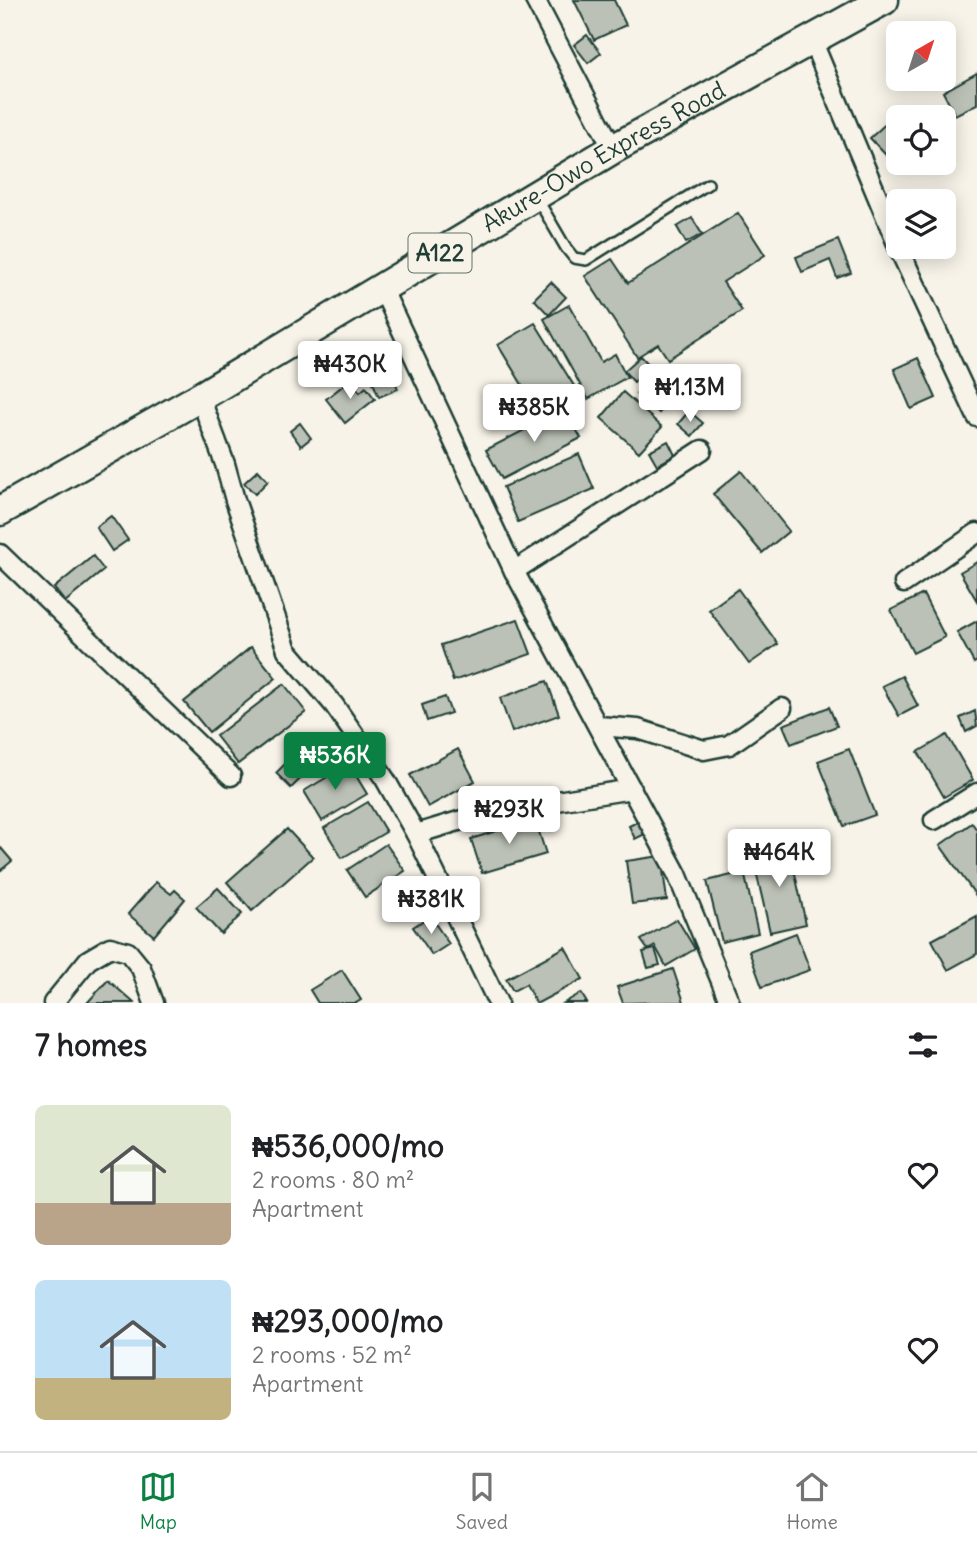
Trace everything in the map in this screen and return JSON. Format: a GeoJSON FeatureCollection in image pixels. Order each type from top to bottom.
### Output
{"type":"FeatureCollection","features":[{"type":"Feature","properties":{"kind":"highway","name":"Akure-Owo Express Road"},"geometry":{"type":"LineString","coordinates":[[0,512],[12,494],[200,397],[613,149],[884,0]]}},
{"type":"Feature","properties":{"kind":"street"},"geometry":{"type":"LineString","coordinates":[[535,0],[613,149]]}},
{"type":"Feature","properties":{"kind":"street"},"geometry":{"type":"LineString","coordinates":[[813,40],[886,217]]}},
{"type":"Feature","properties":{"kind":"street"},"geometry":{"type":"LineString","coordinates":[[904,259],[977,417]]}},
{"type":"Feature","properties":{"kind":"street"},"geometry":{"type":"LineString","coordinates":[[382,288],[514,571],[677,874],[730,1003]]}},
{"type":"Feature","properties":{"kind":"street"},"geometry":{"type":"LineString","coordinates":[[200,397],[287,650],[334,705],[385,779],[416,834],[498,1003]]}},
{"type":"Feature","properties":{"kind":"street"},"geometry":{"type":"LineString","coordinates":[[514,571],[702,450]]}},
{"type":"Feature","properties":{"kind":"street"},"geometry":{"type":"LineString","coordinates":[[904,583],[977,533]]}},
{"type":"Feature","properties":{"kind":"street"},"geometry":{"type":"LineString","coordinates":[[0,554],[232,776]]}},
{"type":"Feature","properties":{"kind":"street"},"geometry":{"type":"LineString","coordinates":[[598,726],[638,729],[704,750],[729,745],[782,708]]}},
{"type":"Feature","properties":{"kind":"street"},"geometry":{"type":"LineString","coordinates":[[416,834],[500,811],[632,789]]}},
{"type":"Feature","properties":{"kind":"street"},"geometry":{"type":"LineString","coordinates":[[934,820],[977,793]]}},
{"type":"Feature","properties":{"kind":"street"},"geometry":{"type":"LineString","coordinates":[[52,1003],[88,960],[110,947],[128,952],[141,968],[154,1003]]}},
{"type":"Feature","properties":{"kind":"lane"},"geometry":{"type":"LineString","coordinates":[[535,195],[566,248],[574,258],[586,260],[708,184]]}},
{"type":"Feature","properties":{"kind":"building"},"geometry":{"type":"Polygon","coordinates":[[[574,0],[614,0],[626,25],[594,40],[574,0]]]}},
{"type":"Feature","properties":{"kind":"building"},"geometry":{"type":"Polygon","coordinates":[[[587,35],[601,53],[588,63],[574,45],[587,35]]]}},
{"type":"Feature","properties":{"kind":"building"},"geometry":{"type":"Polygon","coordinates":[[[977,73],[977,104],[956,114],[956,105],[950,105],[943,92],[956,91],[956,85],[977,73]]]}},
{"type":"Feature","properties":{"kind":"building"},"geometry":{"type":"Polygon","coordinates":[[[886,124],[886,155],[870,138],[886,124]]]}},
{"type":"Feature","properties":{"kind":"building"},"geometry":{"type":"Polygon","coordinates":[[[738,213],[765,255],[723,282],[742,311],[668,359],[658,344],[637,357],[585,276],[612,259],[628,283],[738,213]]]}},
{"type":"Feature","properties":{"kind":"building"},"geometry":{"type":"Polygon","coordinates":[[[692,218],[702,234],[686,243],[677,227],[692,218]]]}},
{"type":"Feature","properties":{"kind":"building"},"geometry":{"type":"Polygon","coordinates":[[[838,240],[851,273],[837,278],[830,260],[802,272],[796,257],[838,240]]]}},
{"type":"Feature","properties":{"kind":"building"},"geometry":{"type":"Polygon","coordinates":[[[551,282],[566,297],[549,315],[534,299],[551,282]]]}},
{"type":"Feature","properties":{"kind":"building"},"geometry":{"type":"Polygon","coordinates":[[[569,305],[601,362],[615,354],[627,377],[588,399],[544,319],[569,305]]]}},
{"type":"Feature","properties":{"kind":"building"},"geometry":{"type":"Polygon","coordinates":[[[535,323],[579,394],[541,416],[498,345],[535,323]]]}},
{"type":"Feature","properties":{"kind":"building"},"geometry":{"type":"Polygon","coordinates":[[[641,356],[651,367],[634,382],[624,371],[641,356]]]}},
{"type":"Feature","properties":{"kind":"building"},"geometry":{"type":"Polygon","coordinates":[[[918,358],[936,398],[911,409],[894,369],[918,358]]]}},
{"type":"Feature","properties":{"kind":"building"},"geometry":{"type":"Polygon","coordinates":[[[391,370],[398,389],[379,397],[371,378],[391,370]]]}},
{"type":"Feature","properties":{"kind":"building"},"geometry":{"type":"Polygon","coordinates":[[[656,371],[678,390],[659,413],[636,394],[656,371]]]}},
{"type":"Feature","properties":{"kind":"building"},"geometry":{"type":"Polygon","coordinates":[[[687,372],[695,384],[684,391],[676,379],[687,372]]]}},
{"type":"Feature","properties":{"kind":"building"},"geometry":{"type":"Polygon","coordinates":[[[350,380],[360,392],[366,387],[375,399],[345,423],[326,399],[350,380]]]}},
{"type":"Feature","properties":{"kind":"building"},"geometry":{"type":"Polygon","coordinates":[[[623,392],[662,427],[639,452],[601,418],[623,392]]]}},
{"type":"Feature","properties":{"kind":"building"},"geometry":{"type":"Polygon","coordinates":[[[565,409],[581,438],[502,479],[486,450],[565,409]]]}},
{"type":"Feature","properties":{"kind":"building"},"geometry":{"type":"Polygon","coordinates":[[[689,411],[703,423],[692,436],[678,424],[689,411]]]}},
{"type":"Feature","properties":{"kind":"building"},"geometry":{"type":"Polygon","coordinates":[[[300,423],[311,438],[301,446],[290,431],[300,423]]]}},
{"type":"Feature","properties":{"kind":"building"},"geometry":{"type":"Polygon","coordinates":[[[668,441],[675,455],[657,465],[649,451],[668,441]]]}},
{"type":"Feature","properties":{"kind":"building"},"geometry":{"type":"Polygon","coordinates":[[[579,454],[594,489],[518,522],[503,487],[579,454]]]}},
{"type":"Feature","properties":{"kind":"building"},"geometry":{"type":"Polygon","coordinates":[[[258,470],[268,481],[255,494],[244,483],[258,470]]]}},
{"type":"Feature","properties":{"kind":"building"},"geometry":{"type":"Polygon","coordinates":[[[741,471],[789,531],[762,553],[713,494],[741,471]]]}},
{"type":"Feature","properties":{"kind":"building"},"geometry":{"type":"Polygon","coordinates":[[[111,516],[128,540],[112,551],[96,527],[111,516]]]}},
{"type":"Feature","properties":{"kind":"building"},"geometry":{"type":"Polygon","coordinates":[[[93,556],[104,570],[65,602],[54,588],[93,556]]]}},
{"type":"Feature","properties":{"kind":"building"},"geometry":{"type":"Polygon","coordinates":[[[977,562],[977,601],[960,572],[977,562]]]}},
{"type":"Feature","properties":{"kind":"building"},"geometry":{"type":"Polygon","coordinates":[[[738,589],[778,644],[749,664],[709,610],[738,589]]]}},
{"type":"Feature","properties":{"kind":"building"},"geometry":{"type":"Polygon","coordinates":[[[923,594],[945,637],[913,653],[891,610],[923,594]]]}},
{"type":"Feature","properties":{"kind":"building"},"geometry":{"type":"Polygon","coordinates":[[[518,619],[531,654],[453,681],[441,645],[518,619]]]}},
{"type":"Feature","properties":{"kind":"building"},"geometry":{"type":"Polygon","coordinates":[[[977,621],[977,661],[974,663],[957,632],[977,621]]]}},
{"type":"Feature","properties":{"kind":"building"},"geometry":{"type":"Polygon","coordinates":[[[251,647],[276,678],[209,732],[184,702],[251,647]]]}},
{"type":"Feature","properties":{"kind":"building"},"geometry":{"type":"Polygon","coordinates":[[[902,676],[918,706],[899,716],[882,686],[902,676]]]}},
{"type":"Feature","properties":{"kind":"building"},"geometry":{"type":"Polygon","coordinates":[[[547,681],[559,715],[512,732],[500,698],[547,681]]]}},
{"type":"Feature","properties":{"kind":"building"},"geometry":{"type":"Polygon","coordinates":[[[284,684],[306,712],[238,764],[216,736],[284,684]]]}},
{"type":"Feature","properties":{"kind":"building"},"geometry":{"type":"Polygon","coordinates":[[[445,697],[451,713],[427,721],[422,705],[445,697]]]}},
{"type":"Feature","properties":{"kind":"building"},"geometry":{"type":"Polygon","coordinates":[[[829,707],[837,726],[791,744],[783,725],[829,707]]]}},
{"type":"Feature","properties":{"kind":"building"},"geometry":{"type":"Polygon","coordinates":[[[975,711],[977,726],[966,732],[960,718],[975,711]]]}},
{"type":"Feature","properties":{"kind":"building"},"geometry":{"type":"Polygon","coordinates":[[[947,735],[973,780],[944,797],[918,752],[947,735]]]}},
{"type":"Feature","properties":{"kind":"building"},"geometry":{"type":"Polygon","coordinates":[[[304,745],[319,761],[291,788],[276,773],[304,745]]]}},
{"type":"Feature","properties":{"kind":"building"},"geometry":{"type":"Polygon","coordinates":[[[458,749],[475,781],[428,807],[410,775],[458,749]]]}},
{"type":"Feature","properties":{"kind":"building"},"geometry":{"type":"Polygon","coordinates":[[[849,749],[875,815],[844,826],[818,761],[849,749]]]}},
{"type":"Feature","properties":{"kind":"building"},"geometry":{"type":"Polygon","coordinates":[[[349,764],[367,794],[322,821],[304,791],[349,764]]]}},
{"type":"Feature","properties":{"kind":"building"},"geometry":{"type":"Polygon","coordinates":[[[368,802],[386,832],[342,858],[324,828],[368,802]]]}},
{"type":"Feature","properties":{"kind":"building"},"geometry":{"type":"Polygon","coordinates":[[[645,818],[651,831],[635,839],[629,826],[645,818]]]}},
{"type":"Feature","properties":{"kind":"building"},"geometry":{"type":"Polygon","coordinates":[[[535,819],[546,854],[482,873],[471,839],[535,819]]]}},
{"type":"Feature","properties":{"kind":"building"},"geometry":{"type":"Polygon","coordinates":[[[972,823],[977,830],[977,897],[940,845],[972,823]]]}},
{"type":"Feature","properties":{"kind":"building"},"geometry":{"type":"Polygon","coordinates":[[[287,829],[313,857],[252,911],[227,882],[287,829]]]}},
{"type":"Feature","properties":{"kind":"building"},"geometry":{"type":"Polygon","coordinates":[[[386,844],[405,871],[365,897],[347,870],[386,844]]]}},
{"type":"Feature","properties":{"kind":"building"},"geometry":{"type":"Polygon","coordinates":[[[789,846],[806,924],[770,932],[752,854],[789,846]]]}},
{"type":"Feature","properties":{"kind":"building"},"geometry":{"type":"Polygon","coordinates":[[[0,849],[12,861],[0,871],[0,849]]]}},
{"type":"Feature","properties":{"kind":"building"},"geometry":{"type":"Polygon","coordinates":[[[661,856],[667,900],[632,904],[626,861],[661,856]]]}},
{"type":"Feature","properties":{"kind":"building"},"geometry":{"type":"Polygon","coordinates":[[[744,872],[758,933],[722,942],[707,881],[744,872]]]}},
{"type":"Feature","properties":{"kind":"building"},"geometry":{"type":"Polygon","coordinates":[[[156,882],[171,894],[175,890],[185,899],[154,936],[128,914],[156,882]]]}},
{"type":"Feature","properties":{"kind":"building"},"geometry":{"type":"Polygon","coordinates":[[[218,888],[242,914],[221,934],[196,907],[218,888]]]}},
{"type":"Feature","properties":{"kind":"building"},"geometry":{"type":"Polygon","coordinates":[[[430,916],[449,944],[432,955],[413,927],[430,916]]]}},
{"type":"Feature","properties":{"kind":"building"},"geometry":{"type":"Polygon","coordinates":[[[977,916],[977,954],[948,970],[932,940],[977,916]]]}},
{"type":"Feature","properties":{"kind":"building"},"geometry":{"type":"Polygon","coordinates":[[[677,919],[695,949],[666,966],[655,946],[648,950],[641,940],[677,919]]]}},
{"type":"Feature","properties":{"kind":"building"},"geometry":{"type":"Polygon","coordinates":[[[796,933],[810,970],[762,987],[749,951],[796,933]]]}},
{"type":"Feature","properties":{"kind":"building"},"geometry":{"type":"Polygon","coordinates":[[[565,947],[583,979],[538,1003],[526,984],[513,991],[506,979],[565,947]]]}},
{"type":"Feature","properties":{"kind":"building"},"geometry":{"type":"Polygon","coordinates":[[[655,949],[660,965],[648,968],[643,952],[655,949]]]}},
{"type":"Feature","properties":{"kind":"building"},"geometry":{"type":"Polygon","coordinates":[[[673,969],[684,1002],[623,1003],[617,987],[673,969]]]}},
{"type":"Feature","properties":{"kind":"building"},"geometry":{"type":"Polygon","coordinates":[[[342,970],[361,1000],[356,1003],[318,1003],[310,990],[342,970]]]}},
{"type":"Feature","properties":{"kind":"building"},"geometry":{"type":"Polygon","coordinates":[[[108,980],[134,1003],[87,1003],[108,980]]]}},
{"type":"Feature","properties":{"kind":"building"},"geometry":{"type":"Polygon","coordinates":[[[581,993],[587,1003],[564,1003],[581,993]]]}}]}
